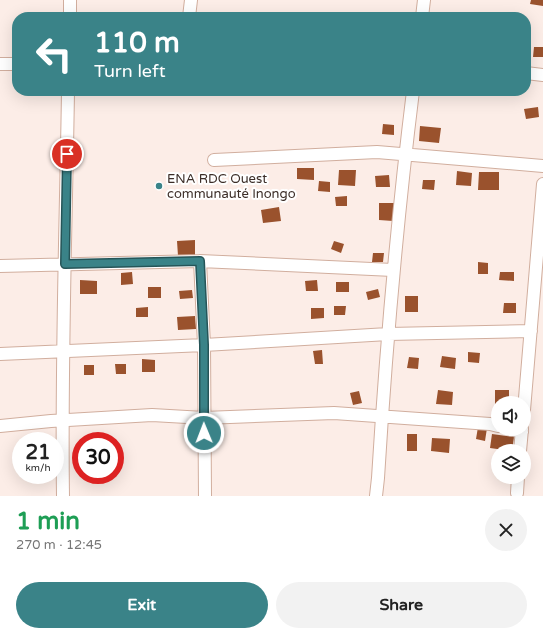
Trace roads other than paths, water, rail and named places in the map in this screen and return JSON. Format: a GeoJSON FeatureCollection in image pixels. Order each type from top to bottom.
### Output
{"type":"FeatureCollection","features":[{"type":"Feature","properties":{"kind":"street"},"geometry":{"type":"LineString","coordinates":[[70,0],[70,12]]}},
{"type":"Feature","properties":{"kind":"street"},"geometry":{"type":"LineString","coordinates":[[190,12],[191,0]]}},
{"type":"Feature","properties":{"kind":"street"},"geometry":{"type":"LineString","coordinates":[[423,12],[424,0]]}},
{"type":"Feature","properties":{"kind":"street"},"geometry":{"type":"LineString","coordinates":[[0,64],[12,64]]}},
{"type":"Feature","properties":{"kind":"street"},"geometry":{"type":"LineString","coordinates":[[531,74],[543,75]]}},
{"type":"Feature","properties":{"kind":"street"},"geometry":{"type":"LineString","coordinates":[[64,496],[62,350],[68,96]]}},
{"type":"Feature","properties":{"kind":"street"},"geometry":{"type":"LineString","coordinates":[[376,496],[388,334],[405,155],[413,96]]}},
{"type":"Feature","properties":{"kind":"street"},"geometry":{"type":"LineString","coordinates":[[214,160],[377,152],[543,166]]}},
{"type":"Feature","properties":{"kind":"street"},"geometry":{"type":"LineString","coordinates":[[525,396],[543,184]]}},
{"type":"Feature","properties":{"kind":"street"},"geometry":{"type":"LineString","coordinates":[[200,261],[204,345],[205,496]]}},
{"type":"Feature","properties":{"kind":"street"},"geometry":{"type":"LineString","coordinates":[[0,266],[200,261],[394,270]]}},
{"type":"Feature","properties":{"kind":"street"},"geometry":{"type":"LineString","coordinates":[[0,354],[62,350],[204,345],[388,334],[531,331]]}},
{"type":"Feature","properties":{"kind":"street"},"geometry":{"type":"LineString","coordinates":[[0,426],[62,420],[152,415],[204,418],[334,414],[491,424]]}},
{"type":"Feature","properties":{"kind":"street"},"geometry":{"type":"LineString","coordinates":[[517,493],[518,484]]}},
{"type":"Feature","properties":{"kind":"place","name":"ENA RDC Ouest communauté Inongo"},"geometry":{"type":"Point","coordinates":[159,186]}}]}
